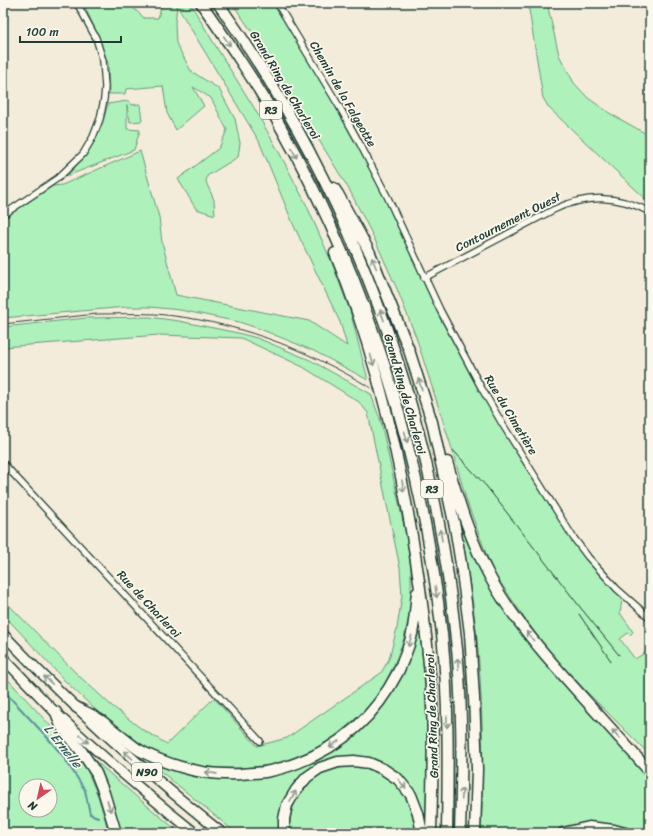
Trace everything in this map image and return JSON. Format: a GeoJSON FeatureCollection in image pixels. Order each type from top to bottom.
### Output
{"type":"FeatureCollection","features":[{"type":"Feature","properties":{"kind":"highway","name":"Grand Ring de Charleroi"},"geometry":{"type":"LineString","coordinates":[[201,3],[250,76],[278,122],[305,172],[326,216],[369,319],[387,371],[405,434],[420,500],[442,634],[448,768],[446,833]]}},
{"type":"Feature","properties":{"kind":"highway","name":"Grand Ring de Charleroi"},"geometry":{"type":"LineString","coordinates":[[218,3],[261,66],[290,115],[339,211],[362,262],[382,314],[418,428],[434,495],[446,562],[455,630],[460,699],[462,768],[460,833]]}},
{"type":"Feature","properties":{"kind":"highway"},"geometry":{"type":"LineString","coordinates":[[316,164],[338,194],[370,254],[390,300],[409,350],[432,422],[455,528],[470,633],[477,769],[475,833]]}},
{"type":"Feature","properties":{"kind":"highway"},"geometry":{"type":"LineString","coordinates":[[326,216],[328,236],[346,279],[360,319],[384,404],[412,532],[424,614],[432,702],[433,766],[431,833]]}},
{"type":"Feature","properties":{"kind":"highway"},"geometry":{"type":"LineString","coordinates":[[432,422],[441,439],[464,518],[477,551],[504,601],[542,652],[650,772]]}},
{"type":"Feature","properties":{"kind":"highway"},"geometry":{"type":"LineString","coordinates":[[76,707],[101,721],[140,750],[162,761],[182,768],[223,775],[245,774],[266,772],[302,761],[327,749],[364,720],[379,702],[393,681],[411,638],[415,616],[418,575]]}},
{"type":"Feature","properties":{"kind":"highway","name":"N90"},"geometry":{"type":"LineString","coordinates":[[3,634],[32,665],[113,742],[156,780],[222,833]]}},
{"type":"Feature","properties":{"kind":"highway","name":"N90"},"geometry":{"type":"LineString","coordinates":[[3,658],[56,712],[102,754],[146,793],[195,833]]}},
{"type":"Feature","properties":{"kind":"highway"},"geometry":{"type":"LineString","coordinates":[[56,712],[61,726],[82,752],[96,773],[104,793],[116,833]]}},
{"type":"Feature","properties":{"kind":"highway"},"geometry":{"type":"LineString","coordinates":[[284,833],[284,819],[287,805],[296,790],[307,777],[320,768],[338,762],[354,761],[369,762],[384,769],[398,779],[411,795],[418,813],[422,833]]}},
{"type":"Feature","properties":{"kind":"highway"},"geometry":{"type":"LineString","coordinates":[[563,833],[589,827],[625,833]]}},
{"type":"Feature","properties":{"kind":"street"},"geometry":{"type":"LineString","coordinates":[[3,215],[58,178],[83,154],[93,137],[100,119],[105,87],[103,61],[96,38],[77,3]]}},
{"type":"Feature","properties":{"kind":"street","name":"Chemin de la Falgeotte"},"geometry":{"type":"LineString","coordinates":[[277,3],[339,106],[388,198]]}},
{"type":"Feature","properties":{"kind":"street","name":"Rue du Cimetière"},"geometry":{"type":"LineString","coordinates":[[388,198],[440,310],[503,425],[573,537],[588,557],[627,599],[650,618]]}},
{"type":"Feature","properties":{"kind":"street","name":"Contournement Ouest"},"geometry":{"type":"LineString","coordinates":[[424,278],[553,210],[570,203],[589,198],[605,198],[638,206],[650,212]]}},
{"type":"Feature","properties":{"kind":"street","name":"Rue de Charleroi"},"geometry":{"type":"LineString","coordinates":[[3,463],[260,741]]}},
{"type":"Feature","properties":{"kind":"green space"},"geometry":{"type":"Polygon","coordinates":[[[83,3],[128,3],[144,18],[158,18],[162,3],[190,3],[253,106],[306,204],[332,263],[350,311],[368,380],[314,351],[260,329],[239,322],[180,310],[150,307],[126,307],[3,318],[3,219],[53,186],[62,185],[140,151],[159,217],[162,242],[176,295],[309,321],[347,346],[340,322],[293,224],[259,141],[177,6],[175,23],[176,43],[191,71],[219,89],[235,119],[240,143],[238,157],[207,176],[206,182],[214,200],[215,215],[196,209],[178,179],[219,148],[227,130],[211,98],[193,87],[204,106],[176,130],[167,113],[163,86],[126,89],[125,94],[109,94],[108,63],[97,33],[83,3]]]}},
{"type":"Feature","properties":{"kind":"green space"},"geometry":{"type":"Polygon","coordinates":[[[232,3],[273,3],[335,105],[366,161],[441,320],[487,404],[570,537],[585,558],[621,597],[620,613],[633,632],[630,635],[628,633],[620,639],[635,659],[648,651],[650,655],[650,755],[588,693],[544,646],[493,572],[467,502],[452,449],[416,337],[375,240],[350,191],[259,42],[232,3]]]}},
{"type":"Feature","properties":{"kind":"green space"},"geometry":{"type":"Polygon","coordinates":[[[528,3],[547,3],[559,55],[574,83],[588,98],[611,114],[650,136],[650,203],[549,108],[543,98],[528,3]]]}},
{"type":"Feature","properties":{"kind":"green space"},"geometry":{"type":"Polygon","coordinates":[[[129,101],[132,105],[140,104],[142,121],[130,122],[127,105],[127,129],[140,130],[134,150],[67,176],[94,142],[108,104],[129,101]]]}},
{"type":"Feature","properties":{"kind":"green space"},"geometry":{"type":"Polygon","coordinates":[[[149,317],[179,321],[257,338],[310,360],[371,394],[380,418],[406,535],[411,569],[409,617],[404,638],[394,665],[382,689],[370,705],[334,737],[315,749],[270,765],[244,768],[210,768],[180,761],[154,752],[126,734],[99,713],[65,681],[3,614],[3,599],[78,675],[112,706],[143,730],[167,744],[214,698],[257,746],[287,738],[381,673],[389,659],[397,628],[402,596],[400,568],[368,413],[359,402],[303,367],[241,338],[159,335],[3,347],[3,327],[86,318],[149,317]]]}},
{"type":"Feature","properties":{"kind":"green space"},"geometry":{"type":"Polygon","coordinates":[[[460,521],[471,550],[486,580],[631,757],[650,778],[650,833],[635,833],[603,825],[580,826],[548,833],[481,833],[483,756],[480,680],[474,616],[460,521]]]}},
{"type":"Feature","properties":{"kind":"green space"},"geometry":{"type":"Polygon","coordinates":[[[418,618],[427,724],[425,826],[417,799],[361,757],[306,773],[280,833],[236,833],[142,756],[173,770],[198,776],[222,779],[294,769],[382,704],[418,618]]]}},
{"type":"Feature","properties":{"kind":"green space"},"geometry":{"type":"Polygon","coordinates":[[[3,674],[67,744],[87,770],[98,796],[109,833],[3,833],[3,674]]]}},
{"type":"Feature","properties":{"kind":"green space"},"geometry":{"type":"Polygon","coordinates":[[[92,758],[180,833],[120,833],[108,789],[92,758]]]}},
{"type":"Feature","properties":{"kind":"green space"},"geometry":{"type":"Polygon","coordinates":[[[345,767],[366,768],[380,774],[392,782],[407,801],[417,833],[290,833],[293,808],[305,787],[321,774],[345,767]]]}},
{"type":"Feature","properties":{"kind":"waterway","name":"L'Ernelle"},"geometry":{"type":"LineString","coordinates":[[3,690],[63,756],[85,790],[90,814],[98,817]]}},
{"type":"Feature","properties":{"kind":"tram line"},"geometry":{"type":"LineString","coordinates":[[3,324],[97,314],[155,314],[184,317],[212,322],[267,338],[320,360],[371,388]]}},
{"type":"Feature","properties":{"kind":"tram line"},"geometry":{"type":"LineString","coordinates":[[452,449],[487,487],[619,655]]}},
{"type":"Feature","properties":{"kind":"tram line"},"geometry":{"type":"LineString","coordinates":[[579,614],[611,661]]}}]}
